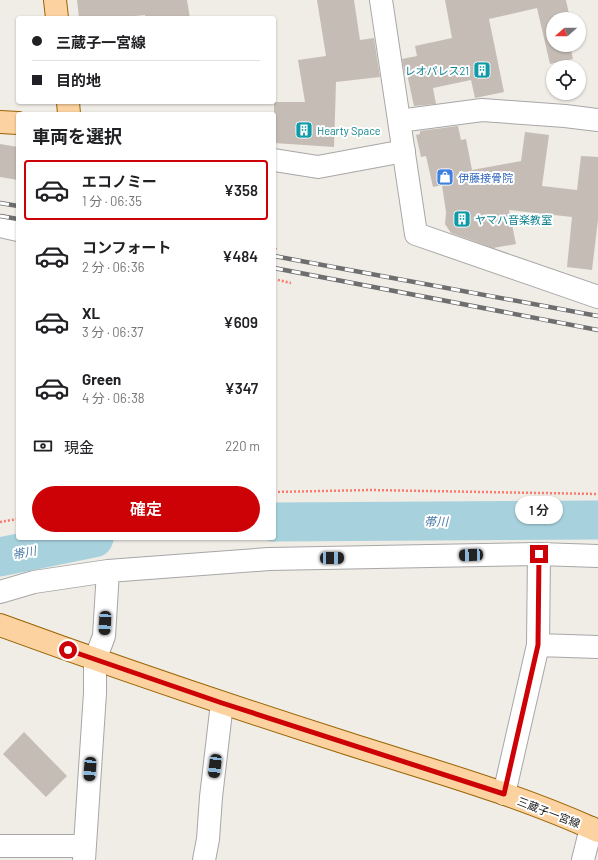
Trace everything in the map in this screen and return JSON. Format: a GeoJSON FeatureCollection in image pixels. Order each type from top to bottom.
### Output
{"type":"FeatureCollection","features":[{"type":"Feature","properties":{"kind":"main road"},"geometry":{"type":"LineString","coordinates":[[55,0],[57,16]]}},
{"type":"Feature","properties":{"kind":"main road"},"geometry":{"type":"LineString","coordinates":[[0,122],[16,123]]}},
{"type":"Feature","properties":{"kind":"main road","name":"三蔵子一宮線"},"geometry":{"type":"LineString","coordinates":[[0,625],[95,660],[222,703],[504,794],[594,830]]}},
{"type":"Feature","properties":{"kind":"street"},"geometry":{"type":"LineString","coordinates":[[382,0],[416,234],[598,297]]}},
{"type":"Feature","properties":{"kind":"street"},"geometry":{"type":"LineString","coordinates":[[400,121],[482,110],[598,120]]}},
{"type":"Feature","properties":{"kind":"street"},"geometry":{"type":"LineString","coordinates":[[276,160],[318,167],[404,151]]}},
{"type":"Feature","properties":{"kind":"street"},"geometry":{"type":"LineString","coordinates":[[0,226],[16,230]]}},
{"type":"Feature","properties":{"kind":"street"},"geometry":{"type":"LineString","coordinates":[[0,592],[34,582],[108,571],[269,559],[539,554],[598,556]]}},
{"type":"Feature","properties":{"kind":"street"},"geometry":{"type":"LineString","coordinates":[[504,794],[538,645],[539,554]]}},
{"type":"Feature","properties":{"kind":"street"},"geometry":{"type":"LineString","coordinates":[[0,846],[84,853],[95,693],[95,660],[104,636],[108,571]]}},
{"type":"Feature","properties":{"kind":"street"},"geometry":{"type":"LineString","coordinates":[[538,645],[598,647]]}},
{"type":"Feature","properties":{"kind":"street"},"geometry":{"type":"LineString","coordinates":[[204,860],[208,839],[211,797],[222,703]]}},
{"type":"Feature","properties":{"kind":"street"},"geometry":{"type":"LineString","coordinates":[[583,860],[594,830]]}},
{"type":"Feature","properties":{"kind":"path"},"geometry":{"type":"LineString","coordinates":[[276,280],[290,283]]}},
{"type":"Feature","properties":{"kind":"path"},"geometry":{"type":"LineString","coordinates":[[276,492],[370,490],[598,494]]}},
{"type":"Feature","properties":{"kind":"path"},"geometry":{"type":"LineString","coordinates":[[0,522],[16,519]]}},
{"type":"Feature","properties":{"kind":"building"},"geometry":{"type":"Polygon","coordinates":[[[77,0],[187,0],[190,16],[145,15],[79,16],[77,0]]]}},
{"type":"Feature","properties":{"kind":"building"},"geometry":{"type":"Polygon","coordinates":[[[317,0],[354,0],[360,40],[374,38],[380,77],[336,82],[334,147],[276,143],[276,112],[274,112],[274,104],[276,104],[276,102],[305,102],[298,60],[326,56],[317,0]]]}},
{"type":"Feature","properties":{"kind":"building"},"geometry":{"type":"Polygon","coordinates":[[[445,0],[566,0],[569,12],[546,12],[546,47],[537,8],[489,19],[504,92],[475,98],[471,80],[433,88],[436,104],[414,106],[402,59],[417,56],[415,46],[452,38],[445,0]]]}},
{"type":"Feature","properties":{"kind":"building"},"geometry":{"type":"Polygon","coordinates":[[[547,52],[572,52],[573,59],[568,60],[549,60],[547,52]]]}},
{"type":"Feature","properties":{"kind":"building"},"geometry":{"type":"Polygon","coordinates":[[[458,126],[461,140],[466,139],[472,170],[521,161],[525,132],[549,135],[542,186],[577,190],[581,156],[598,157],[598,220],[592,270],[567,267],[572,217],[509,210],[516,244],[493,248],[451,233],[445,224],[446,212],[442,185],[433,187],[426,156],[421,157],[416,135],[420,134],[420,131],[458,126]]]}},
{"type":"Feature","properties":{"kind":"building"},"geometry":{"type":"Polygon","coordinates":[[[0,144],[16,147],[16,180],[0,177],[0,144]]]}},
{"type":"Feature","properties":{"kind":"building"},"geometry":{"type":"Polygon","coordinates":[[[24,732],[67,776],[46,797],[3,754],[24,732]]]}},
{"type":"Feature","properties":{"kind":"waterway","name":"帯川"},"geometry":{"type":"LineString","coordinates":[[276,522],[598,520]]}},
{"type":"Feature","properties":{"kind":"waterway","name":"帯川"},"geometry":{"type":"LineString","coordinates":[[0,557],[84,540]]}},
{"type":"Feature","properties":{"kind":"railway"},"geometry":{"type":"LineString","coordinates":[[0,203],[16,206]]}},
{"type":"Feature","properties":{"kind":"railway"},"geometry":{"type":"LineString","coordinates":[[0,216],[16,219]]}},
{"type":"Feature","properties":{"kind":"railway"},"geometry":{"type":"LineString","coordinates":[[276,256],[598,316]]}},
{"type":"Feature","properties":{"kind":"railway"},"geometry":{"type":"LineString","coordinates":[[276,268],[598,330]]}},
{"type":"Feature","properties":{"kind":"place","name":"レオパレス21"},"geometry":{"type":"Point","coordinates":[482,70]}},
{"type":"Feature","properties":{"kind":"place","name":"Hearty Space"},"geometry":{"type":"Point","coordinates":[304,130]}},
{"type":"Feature","properties":{"kind":"place","name":"伊藤接骨院"},"geometry":{"type":"Point","coordinates":[445,177]}},
{"type":"Feature","properties":{"kind":"place","name":"ヤマハ音楽教室"},"geometry":{"type":"Point","coordinates":[462,219]}},
{"type":"Feature","properties":{"kind":"route"},"geometry":{"type":"LineString","coordinates":[[68,650],[222,703],[504,794],[538,645],[539,554]]}}]}
